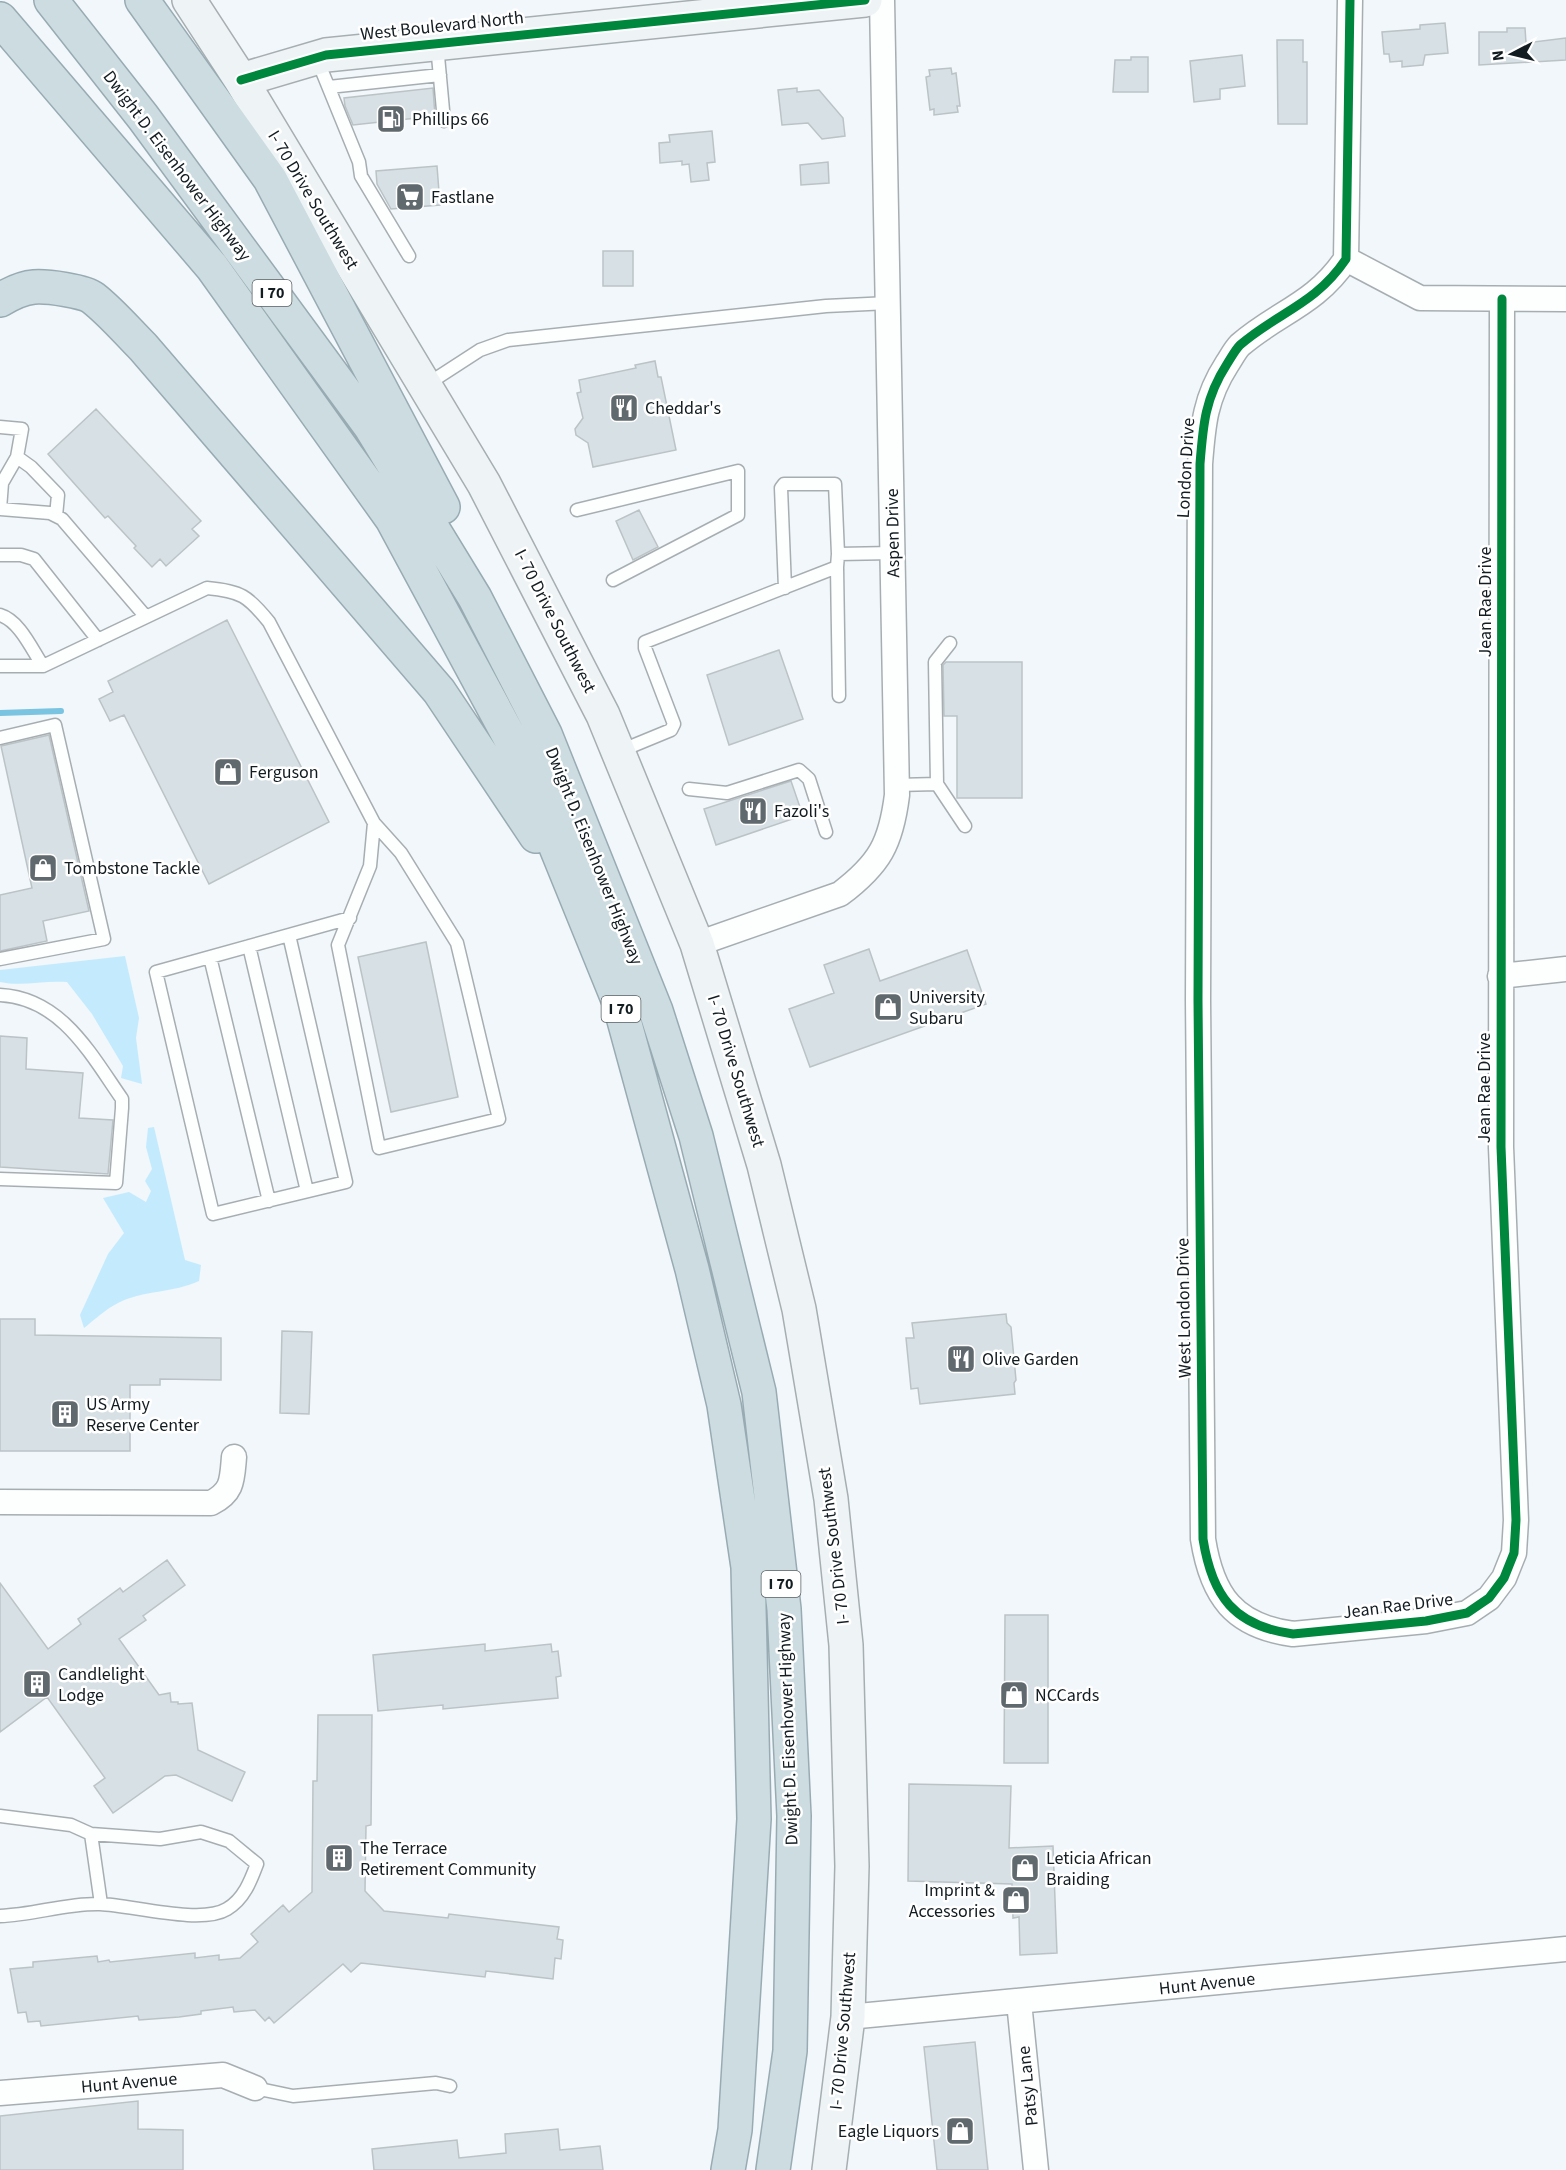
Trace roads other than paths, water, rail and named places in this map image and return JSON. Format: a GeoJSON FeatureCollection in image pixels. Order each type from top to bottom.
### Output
{"type":"FeatureCollection","features":[{"type":"Feature","properties":{"kind":"highway","name":"Dwight D. Eisenhower Highway"},"geometry":{"type":"LineString","coordinates":[[51,0],[143,117],[370,426],[475,598],[545,734],[656,1011],[696,1136],[759,1392],[784,1609],[794,1816],[790,2050],[773,2170]]}},
{"type":"Feature","properties":{"kind":"highway"},"geometry":{"type":"LineString","coordinates":[[142,0],[270,179],[467,551],[475,598]]}},
{"type":"Feature","properties":{"kind":"highway","name":"Dwight D. Eisenhower Highway"},"geometry":{"type":"LineString","coordinates":[[0,19],[212,267],[392,519],[516,749],[619,1002],[692,1269],[724,1405],[748,1566],[754,1819],[735,2130],[728,2170]]}},
{"type":"Feature","properties":{"kind":"highway"},"geometry":{"type":"LineString","coordinates":[[0,300],[13,292],[34,287],[91,296],[143,347],[439,691],[575,894]]}},
{"type":"Feature","properties":{"kind":"street","name":"I- 70 Drive Southwest"},"geometry":{"type":"LineString","coordinates":[[189,0],[241,80],[484,484],[603,715],[697,944],[764,1165],[799,1309],[831,1499],[846,1645],[852,1866],[848,2017],[830,2170]]}},
{"type":"Feature","properties":{"kind":"street","name":"West Boulevard North"},"geometry":{"type":"LineString","coordinates":[[241,80],[438,59],[865,0]]}},
{"type":"Feature","properties":{"kind":"street","name":"Aspen Drive"},"geometry":{"type":"LineString","coordinates":[[697,944],[840,894],[859,880],[880,855],[892,829],[897,785],[882,0]]}},
{"type":"Feature","properties":{"kind":"street"},"geometry":{"type":"LineString","coordinates":[[1350,0],[1346,259],[1420,298],[1566,299]]}},
{"type":"Feature","properties":{"kind":"street","name":"London Drive"},"geometry":{"type":"LineString","coordinates":[[1198,1000],[1200,464],[1203,416],[1218,379],[1239,346],[1313,298],[1333,278],[1346,259]]}},
{"type":"Feature","properties":{"kind":"street","name":"Jean Rae Drive"},"geometry":{"type":"LineString","coordinates":[[1231,1608],[1261,1627],[1293,1635],[1426,1621],[1467,1613],[1489,1599],[1504,1578],[1514,1553],[1516,1520],[1501,1146],[1502,299]]}},
{"type":"Feature","properties":{"kind":"street"},"geometry":{"type":"LineString","coordinates":[[1500,976],[1566,969]]}},
{"type":"Feature","properties":{"kind":"street","name":"West London Drive"},"geometry":{"type":"LineString","coordinates":[[1198,1000],[1203,1539],[1207,1564],[1214,1582],[1231,1608]]}},
{"type":"Feature","properties":{"kind":"street"},"geometry":{"type":"LineString","coordinates":[[0,1502],[211,1503],[224,1497],[231,1482],[234,1457]]}},
{"type":"Feature","properties":{"kind":"street","name":"Hunt Avenue"},"geometry":{"type":"LineString","coordinates":[[848,2017],[1566,1949]]}},
{"type":"Feature","properties":{"kind":"street","name":"Patsy Lane"},"geometry":{"type":"LineString","coordinates":[[1019,2002],[1036,2170]]}},
{"type":"Feature","properties":{"kind":"street","name":"Hunt Avenue"},"geometry":{"type":"LineString","coordinates":[[0,2093],[224,2075],[255,2088]]}},
{"type":"Feature","properties":{"kind":"lane"},"geometry":{"type":"LineString","coordinates":[[438,59],[444,121]]}},
{"type":"Feature","properties":{"kind":"lane"},"geometry":{"type":"LineString","coordinates":[[323,72],[359,162],[361,176],[409,256]]}},
{"type":"Feature","properties":{"kind":"lane"},"geometry":{"type":"LineString","coordinates":[[425,386],[480,350],[508,340],[826,306],[889,303]]}},
{"type":"Feature","properties":{"kind":"lane"},"geometry":{"type":"LineString","coordinates":[[0,427],[22,429],[16,457],[4,476],[0,509],[50,513],[62,519],[147,617]]}},
{"type":"Feature","properties":{"kind":"lane"},"geometry":{"type":"LineString","coordinates":[[16,457],[31,467],[58,495],[56,516]]}},
{"type":"Feature","properties":{"kind":"lane"},"geometry":{"type":"LineString","coordinates":[[577,510],[738,471],[738,515],[613,580]]}},
{"type":"Feature","properties":{"kind":"lane"},"geometry":{"type":"LineString","coordinates":[[785,588],[782,488],[784,484],[835,484],[839,696]]}},
{"type":"Feature","properties":{"kind":"lane"},"geometry":{"type":"LineString","coordinates":[[838,554],[893,553]]}},
{"type":"Feature","properties":{"kind":"lane"},"geometry":{"type":"LineString","coordinates":[[0,555],[21,555],[34,559],[98,640]]}},
{"type":"Feature","properties":{"kind":"lane"},"geometry":{"type":"LineString","coordinates":[[619,751],[671,730],[674,724],[645,648],[645,642],[837,567]]}},
{"type":"Feature","properties":{"kind":"lane"},"geometry":{"type":"LineString","coordinates":[[0,666],[43,666],[207,588],[234,590],[252,600],[269,622],[374,823],[401,853],[457,943],[499,1119],[379,1148],[338,945],[370,866],[374,823]]}},
{"type":"Feature","properties":{"kind":"lane"},"geometry":{"type":"LineString","coordinates":[[0,615],[9,618],[43,666]]}},
{"type":"Feature","properties":{"kind":"lane"},"geometry":{"type":"LineString","coordinates":[[950,643],[935,662],[937,784],[965,826]]}},
{"type":"Feature","properties":{"kind":"lane"},"geometry":{"type":"LineString","coordinates":[[0,738],[55,725],[104,939],[0,959]]}},
{"type":"Feature","properties":{"kind":"lane"},"geometry":{"type":"LineString","coordinates":[[689,789],[727,793],[799,770],[809,779],[826,832]]}},
{"type":"Feature","properties":{"kind":"lane"},"geometry":{"type":"LineString","coordinates":[[897,785],[937,784]]}},
{"type":"Feature","properties":{"kind":"lane"},"geometry":{"type":"LineString","coordinates":[[289,935],[346,1182],[213,1214],[156,972],[350,918]]}},
{"type":"Feature","properties":{"kind":"lane"},"geometry":{"type":"LineString","coordinates":[[249,946],[307,1191]]}},
{"type":"Feature","properties":{"kind":"lane"},"geometry":{"type":"LineString","coordinates":[[210,957],[269,1201]]}},
{"type":"Feature","properties":{"kind":"lane"},"geometry":{"type":"LineString","coordinates":[[0,995],[18,996],[36,1002],[53,1012],[71,1028],[122,1099],[116,1183],[0,1179]]}},
{"type":"Feature","properties":{"kind":"lane"},"geometry":{"type":"LineString","coordinates":[[0,1816],[71,1825],[91,1834],[160,1839],[201,1832],[229,1841],[257,1864],[248,1888],[227,1909],[217,1912],[174,1914],[101,1904],[69,1905],[0,1916]]}},
{"type":"Feature","properties":{"kind":"lane"},"geometry":{"type":"LineString","coordinates":[[91,1834],[101,1904]]}},
{"type":"Feature","properties":{"kind":"lane"},"geometry":{"type":"LineString","coordinates":[[255,2088],[293,2096],[436,2083],[450,2086]]}},
{"type":"Feature","properties":{"kind":"waterway"},"geometry":{"type":"LineString","coordinates":[[0,713],[61,711]]}},
{"type":"Feature","properties":{"kind":"place","name":"Phillips 66"},"geometry":{"type":"Point","coordinates":[391,119]}},
{"type":"Feature","properties":{"kind":"place","name":"Fastlane"},"geometry":{"type":"Point","coordinates":[410,197]}},
{"type":"Feature","properties":{"kind":"place","name":"Cheddar's"},"geometry":{"type":"Point","coordinates":[624,408]}},
{"type":"Feature","properties":{"kind":"place","name":"Ferguson"},"geometry":{"type":"Point","coordinates":[228,772]}},
{"type":"Feature","properties":{"kind":"place","name":"Fazoli's"},"geometry":{"type":"Point","coordinates":[753,811]}},
{"type":"Feature","properties":{"kind":"place","name":"Tombstone Tackle"},"geometry":{"type":"Point","coordinates":[43,868]}},
{"type":"Feature","properties":{"kind":"place","name":"University Subaru"},"geometry":{"type":"Point","coordinates":[888,1007]}},
{"type":"Feature","properties":{"kind":"place","name":"Olive Garden"},"geometry":{"type":"Point","coordinates":[961,1359]}},
{"type":"Feature","properties":{"kind":"place","name":"US Army Reserve Center"},"geometry":{"type":"Point","coordinates":[65,1414]}},
{"type":"Feature","properties":{"kind":"place","name":"Candlelight Lodge"},"geometry":{"type":"Point","coordinates":[37,1684]}},
{"type":"Feature","properties":{"kind":"place","name":"NCCards"},"geometry":{"type":"Point","coordinates":[1014,1695]}},
{"type":"Feature","properties":{"kind":"place","name":"The Terrace Retirement Community"},"geometry":{"type":"Point","coordinates":[339,1858]}},
{"type":"Feature","properties":{"kind":"place","name":"Leticia African Braiding"},"geometry":{"type":"Point","coordinates":[1025,1868]}},
{"type":"Feature","properties":{"kind":"place","name":"Imprint & Accessories"},"geometry":{"type":"Point","coordinates":[1016,1900]}},
{"type":"Feature","properties":{"kind":"place","name":"Eagle Liquors"},"geometry":{"type":"Point","coordinates":[960,2131]}}]}
